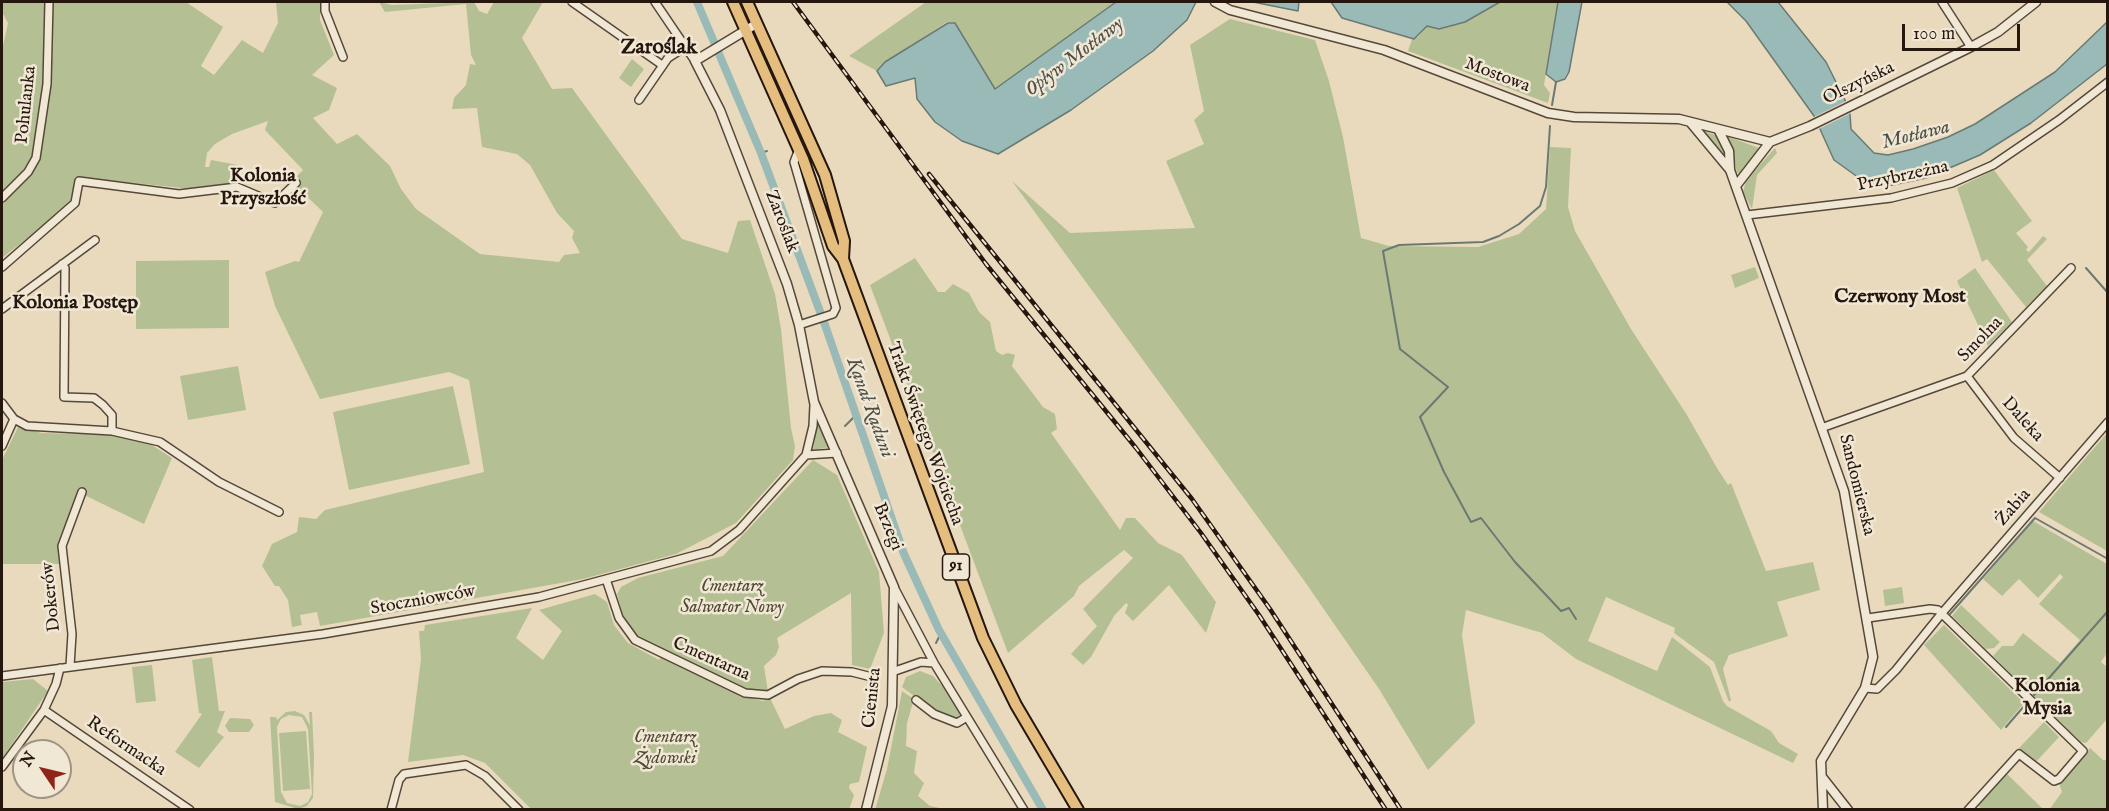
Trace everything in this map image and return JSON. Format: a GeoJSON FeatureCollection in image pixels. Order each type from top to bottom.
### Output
{"type":"FeatureCollection","features":[{"type":"Feature","properties":{"kind":"main road","name":"Trakt Świętego Wojciecha"},"geometry":{"type":"LineString","coordinates":[[733,2],[799,150],[833,246],[843,259],[983,638],[1016,705],[1078,810]]}},
{"type":"Feature","properties":{"kind":"main road","name":"Trakt Świętego Wojciecha"},"geometry":{"type":"LineString","coordinates":[[747,2],[825,175],[844,241],[843,259]]}},
{"type":"Feature","properties":{"kind":"street","name":"Pohulanka"},"geometry":{"type":"LineString","coordinates":[[2,198],[28,172],[36,158],[47,84],[49,2]]}},
{"type":"Feature","properties":{"kind":"street"},"geometry":{"type":"LineString","coordinates":[[325,2],[325,11],[343,57]]}},
{"type":"Feature","properties":{"kind":"street"},"geometry":{"type":"LineString","coordinates":[[572,2],[663,65]]}},
{"type":"Feature","properties":{"kind":"street","name":"Zaroślak"},"geometry":{"type":"LineString","coordinates":[[656,2],[695,61],[720,110],[787,284],[799,325],[814,402]]}},
{"type":"Feature","properties":{"kind":"street"},"geometry":{"type":"LineString","coordinates":[[1942,2],[1971,47]]}},
{"type":"Feature","properties":{"kind":"street","name":"Olszyńska"},"geometry":{"type":"LineString","coordinates":[[1770,142],[1810,126],[1971,47],[1998,32],[2036,2]]}},
{"type":"Feature","properties":{"kind":"street","name":"Mostowa"},"geometry":{"type":"LineString","coordinates":[[1216,4],[1384,50],[1554,115],[1668,118],[1770,142]]}},
{"type":"Feature","properties":{"kind":"street"},"geometry":{"type":"LineString","coordinates":[[695,61],[729,38],[756,24]]}},
{"type":"Feature","properties":{"kind":"street"},"geometry":{"type":"LineString","coordinates":[[639,100],[663,65],[685,46]]}},
{"type":"Feature","properties":{"kind":"street","name":"Przybrzeżna"},"geometry":{"type":"LineString","coordinates":[[1747,215],[1891,198],[1952,183],[1993,165],[2059,120],[2108,82]]}},
{"type":"Feature","properties":{"kind":"street","name":"Sandomierska"},"geometry":{"type":"LineString","coordinates":[[1690,122],[1730,170],[1824,427],[1844,491],[1873,657],[1865,688],[1823,756],[1820,773],[1823,810]]}},
{"type":"Feature","properties":{"kind":"street","name":"Sandomierska"},"geometry":{"type":"LineString","coordinates":[[1719,131],[1730,151],[1730,170]]}},
{"type":"Feature","properties":{"kind":"street"},"geometry":{"type":"LineString","coordinates":[[1736,186],[1770,142]]}},
{"type":"Feature","properties":{"kind":"street","name":"Trakt Świętego Wojciecha"},"geometry":{"type":"LineString","coordinates":[[799,150],[794,162],[836,308],[830,315],[799,325]]}},
{"type":"Feature","properties":{"kind":"street"},"geometry":{"type":"LineString","coordinates":[[2,267],[75,203],[79,181],[179,194],[237,188],[275,203],[296,183]]}},
{"type":"Feature","properties":{"kind":"street"},"geometry":{"type":"LineString","coordinates":[[2,309],[95,240]]}},
{"type":"Feature","properties":{"kind":"street"},"geometry":{"type":"LineString","coordinates":[[62,264],[66,268],[64,397],[94,398],[112,415],[112,431]]}},
{"type":"Feature","properties":{"kind":"street","name":"Smolna"},"geometry":{"type":"LineString","coordinates":[[1824,427],[1967,376],[2072,268]]}},
{"type":"Feature","properties":{"kind":"street","name":"Daleka"},"geometry":{"type":"LineString","coordinates":[[1967,376],[2014,438],[2060,478]]}},
{"type":"Feature","properties":{"kind":"street","name":"Brzegi"},"geometry":{"type":"LineString","coordinates":[[814,402],[894,587],[934,663],[1024,810]]}},
{"type":"Feature","properties":{"kind":"street","name":"Stoczniowców"},"geometry":{"type":"LineString","coordinates":[[2,676],[323,634],[538,597],[705,553],[720,547],[770,497],[806,455],[813,426],[814,402]]}},
{"type":"Feature","properties":{"kind":"street"},"geometry":{"type":"LineString","coordinates":[[2,403],[14,420],[27,426],[112,431],[169,446],[219,482],[279,512]]}},
{"type":"Feature","properties":{"kind":"street"},"geometry":{"type":"LineString","coordinates":[[2,446],[14,420]]}},
{"type":"Feature","properties":{"kind":"street","name":"Żabia"},"geometry":{"type":"LineString","coordinates":[[1865,688],[1876,689],[1882,686],[1942,613],[2108,422]]}},
{"type":"Feature","properties":{"kind":"street"},"geometry":{"type":"LineString","coordinates":[[806,455],[837,453]]}},
{"type":"Feature","properties":{"kind":"street","name":"Dokerów"},"geometry":{"type":"LineString","coordinates":[[70,666],[72,634],[62,546],[82,492]]}},
{"type":"Feature","properties":{"kind":"street","name":"Cmentarna"},"geometry":{"type":"LineString","coordinates":[[606,579],[619,618],[635,640],[746,693],[768,695],[798,679],[822,671],[852,672],[876,678]]}},
{"type":"Feature","properties":{"kind":"street","name":"Cienista"},"geometry":{"type":"LineString","coordinates":[[866,810],[890,722],[895,671],[894,587]]}},
{"type":"Feature","properties":{"kind":"street"},"geometry":{"type":"LineString","coordinates":[[1868,618],[1930,609],[1942,613],[2083,751],[2059,779],[2054,781],[2019,754],[1968,810]]}},
{"type":"Feature","properties":{"kind":"street"},"geometry":{"type":"LineString","coordinates":[[895,671],[921,662],[934,663]]}},
{"type":"Feature","properties":{"kind":"street"},"geometry":{"type":"LineString","coordinates":[[2,767],[44,710],[56,684],[60,668]]}},
{"type":"Feature","properties":{"kind":"street"},"geometry":{"type":"LineString","coordinates":[[916,700],[934,714],[957,723],[967,717]]}},
{"type":"Feature","properties":{"kind":"street","name":"Reformacka"},"geometry":{"type":"LineString","coordinates":[[44,710],[190,810]]}},
{"type":"Feature","properties":{"kind":"street"},"geometry":{"type":"LineString","coordinates":[[391,810],[399,780],[404,774],[465,765],[485,776],[519,810]]}},
{"type":"Feature","properties":{"kind":"street"},"geometry":{"type":"LineString","coordinates":[[1820,773],[1827,786],[1848,810]]}},
{"type":"Feature","properties":{"kind":"green space"},"geometry":{"type":"Polygon","coordinates":[[[2,2],[186,2],[223,27],[201,66],[214,75],[242,40],[263,53],[278,23],[276,2],[320,2],[320,20],[334,55],[312,75],[337,88],[329,110],[313,118],[337,144],[357,134],[390,166],[401,189],[416,209],[480,254],[559,262],[564,255],[580,253],[572,238],[574,231],[557,213],[530,165],[517,154],[482,147],[477,108],[452,109],[454,98],[466,85],[470,64],[476,65],[471,55],[466,4],[385,12],[379,2],[392,5],[474,2],[479,11],[487,14],[494,2],[543,2],[522,38],[552,89],[572,88],[682,239],[728,253],[738,221],[750,220],[775,294],[795,446],[793,460],[736,523],[676,554],[583,579],[320,626],[317,612],[300,615],[302,625],[292,627],[288,600],[279,586],[275,586],[262,566],[272,544],[297,532],[299,517],[316,519],[325,510],[484,472],[469,380],[449,372],[320,399],[275,306],[265,272],[295,261],[299,262],[323,212],[296,186],[300,181],[297,176],[303,170],[265,130],[268,121],[232,134],[215,144],[207,153],[205,167],[209,167],[211,160],[243,166],[236,184],[202,190],[75,177],[74,193],[67,207],[2,258],[2,50],[8,23],[2,12],[2,2]]]}},
{"type":"Feature","properties":{"kind":"green space"},"geometry":{"type":"Polygon","coordinates":[[[926,2],[1116,2],[995,89],[955,23],[947,22],[885,62],[877,71],[849,56],[926,2]]]}},
{"type":"Feature","properties":{"kind":"green space"},"geometry":{"type":"Polygon","coordinates":[[[1500,2],[1558,2],[1544,85],[1550,93],[1548,103],[1408,51],[1412,39],[1418,37],[1427,26],[1433,28],[1465,22],[1500,2]]]}},
{"type":"Feature","properties":{"kind":"green space"},"geometry":{"type":"Polygon","coordinates":[[[1230,19],[1315,40],[1329,81],[1343,137],[1361,238],[1389,246],[1478,247],[1519,234],[1546,209],[1550,147],[1571,148],[1568,207],[1575,231],[1631,329],[1687,415],[1717,468],[1728,485],[1731,483],[1766,571],[1813,562],[1820,590],[1777,602],[1788,636],[1729,655],[1723,669],[1731,700],[1729,702],[1714,662],[1674,633],[1675,628],[1606,597],[1588,641],[1657,671],[1672,637],[1710,667],[1727,706],[1771,731],[1779,743],[1798,754],[1793,763],[1576,659],[1542,633],[1466,610],[1462,635],[1475,723],[1428,770],[1379,689],[1303,579],[1012,181],[1070,233],[1195,228],[1166,161],[1204,144],[1194,120],[1204,111],[1190,45],[1230,19]]]}},
{"type":"Feature","properties":{"kind":"green space"},"geometry":{"type":"Polygon","coordinates":[[[632,59],[644,69],[631,87],[619,78],[632,59]]]}},
{"type":"Feature","properties":{"kind":"green space"},"geometry":{"type":"Polygon","coordinates":[[[1702,130],[1717,136],[1726,156],[1703,132],[1702,130]]]}},
{"type":"Feature","properties":{"kind":"green space"},"geometry":{"type":"Polygon","coordinates":[[[1729,137],[1759,148],[1741,173],[1737,173],[1733,152],[1727,139],[1729,137]]]}},
{"type":"Feature","properties":{"kind":"green space"},"geometry":{"type":"Polygon","coordinates":[[[1775,148],[1777,153],[1757,175],[1752,209],[1743,192],[1746,180],[1775,148]]]}},
{"type":"Feature","properties":{"kind":"green space"},"geometry":{"type":"Polygon","coordinates":[[[1994,170],[2032,221],[2016,233],[2028,247],[2026,250],[2029,252],[2043,236],[2047,239],[2027,260],[2047,286],[2026,307],[1987,259],[1982,262],[1957,188],[1994,170]]]}},
{"type":"Feature","properties":{"kind":"green space"},"geometry":{"type":"Polygon","coordinates":[[[915,258],[938,292],[945,292],[953,284],[969,293],[979,312],[990,322],[996,351],[1002,355],[1008,353],[1015,355],[1012,366],[1043,407],[1055,414],[1057,429],[1051,433],[1120,530],[1126,518],[1135,518],[1158,543],[1182,555],[1216,602],[1206,633],[1169,585],[1133,621],[1125,613],[1128,605],[1126,603],[1114,616],[1091,657],[1083,665],[1071,654],[1097,626],[1083,609],[1133,558],[1124,550],[1079,586],[1074,596],[1008,653],[870,285],[915,258]]]}},
{"type":"Feature","properties":{"kind":"green space"},"geometry":{"type":"Polygon","coordinates":[[[229,260],[229,328],[136,329],[136,261],[229,260]]]}},
{"type":"Feature","properties":{"kind":"green space"},"geometry":{"type":"Polygon","coordinates":[[[1755,267],[1759,278],[1735,288],[1731,275],[1755,267]]]}},
{"type":"Feature","properties":{"kind":"green space"},"geometry":{"type":"Polygon","coordinates":[[[1975,268],[2012,322],[1988,346],[1957,281],[1975,268]]]}},
{"type":"Feature","properties":{"kind":"green space"},"geometry":{"type":"Polygon","coordinates":[[[238,366],[246,410],[188,420],[180,376],[238,366]]]}},
{"type":"Feature","properties":{"kind":"green space"},"geometry":{"type":"Polygon","coordinates":[[[453,386],[470,464],[349,490],[333,412],[453,386]]]}},
{"type":"Feature","properties":{"kind":"green space"},"geometry":{"type":"Polygon","coordinates":[[[819,424],[830,447],[813,450],[817,425],[819,424]]]}},
{"type":"Feature","properties":{"kind":"green space"},"geometry":{"type":"Polygon","coordinates":[[[18,427],[42,433],[124,435],[144,440],[172,458],[144,524],[78,492],[59,550],[60,564],[2,564],[2,460],[18,427]]]}},
{"type":"Feature","properties":{"kind":"green space"},"geometry":{"type":"Polygon","coordinates":[[[2107,433],[2107,551],[2039,512],[2107,433]]]}},
{"type":"Feature","properties":{"kind":"green space","name":"Cmentarz Salwator Nowy"},"geometry":{"type":"Polygon","coordinates":[[[813,460],[837,475],[879,572],[884,633],[870,669],[852,665],[851,593],[777,638],[779,647],[776,655],[764,666],[768,692],[746,690],[637,636],[623,615],[617,594],[621,587],[638,578],[723,556],[813,460]]]}},
{"type":"Feature","properties":{"kind":"green space"},"geometry":{"type":"Polygon","coordinates":[[[2033,521],[2107,564],[2107,653],[2101,662],[2107,667],[2107,719],[2086,743],[2081,742],[1993,656],[2002,646],[2013,646],[2023,633],[2060,663],[2080,640],[2039,604],[2063,577],[2060,574],[2038,598],[2019,579],[2002,596],[1983,579],[2033,521]]]}},
{"type":"Feature","properties":{"kind":"green space"},"geometry":{"type":"Polygon","coordinates":[[[1902,587],[1904,603],[1885,606],[1883,590],[1902,587]]]}},
{"type":"Feature","properties":{"kind":"green space","name":"Cmentarz Żydowski"},"geometry":{"type":"Polygon","coordinates":[[[595,594],[607,602],[614,625],[628,643],[659,660],[661,657],[745,696],[763,701],[770,698],[785,729],[814,716],[831,713],[842,720],[838,732],[867,747],[859,782],[850,784],[849,788],[854,795],[849,810],[531,809],[485,763],[463,755],[408,762],[421,659],[419,631],[424,631],[425,625],[532,608],[516,638],[543,660],[562,631],[539,610],[595,594]]]}},
{"type":"Feature","properties":{"kind":"green space"},"geometry":{"type":"Polygon","coordinates":[[[1961,605],[2000,642],[1994,648],[1986,649],[1952,616],[1961,605]]]}},
{"type":"Feature","properties":{"kind":"green space"},"geometry":{"type":"Polygon","coordinates":[[[1944,625],[2024,703],[2001,730],[1924,645],[1944,625]]]}},
{"type":"Feature","properties":{"kind":"green space"},"geometry":{"type":"Polygon","coordinates":[[[212,657],[219,711],[225,711],[217,732],[224,737],[199,768],[175,752],[202,714],[199,713],[192,660],[212,657]]]}},
{"type":"Feature","properties":{"kind":"green space"},"geometry":{"type":"Polygon","coordinates":[[[152,665],[156,701],[136,703],[132,667],[152,665]]]}},
{"type":"Feature","properties":{"kind":"green space"},"geometry":{"type":"Polygon","coordinates":[[[920,671],[933,676],[946,690],[960,714],[958,719],[930,708],[902,687],[906,677],[920,671]]]}},
{"type":"Feature","properties":{"kind":"green space"},"geometry":{"type":"Polygon","coordinates":[[[33,679],[48,691],[16,739],[12,739],[12,744],[2,759],[2,682],[33,679]]]}},
{"type":"Feature","properties":{"kind":"green space"},"geometry":{"type":"Polygon","coordinates":[[[902,691],[914,699],[907,723],[906,746],[917,751],[914,773],[924,783],[918,796],[930,806],[945,809],[875,810],[887,769],[902,691]]]}},
{"type":"Feature","properties":{"kind":"green space"},"geometry":{"type":"Polygon","coordinates":[[[295,711],[304,715],[310,725],[309,712],[312,712],[313,798],[307,806],[298,809],[275,802],[270,717],[276,717],[277,720],[286,712],[295,711]],[[289,715],[281,719],[277,727],[281,792],[287,803],[300,806],[308,802],[312,794],[308,729],[302,717],[289,715]]]}},
{"type":"Feature","properties":{"kind":"green space"},"geometry":{"type":"Polygon","coordinates":[[[230,718],[250,719],[254,725],[249,732],[229,732],[225,726],[230,718]]]}},
{"type":"Feature","properties":{"kind":"green space"},"geometry":{"type":"Polygon","coordinates":[[[2044,722],[2059,737],[2035,763],[2019,748],[2044,722]]]}},
{"type":"Feature","properties":{"kind":"green space"},"geometry":{"type":"Polygon","coordinates":[[[306,731],[310,789],[283,791],[279,733],[306,731]]]}},
{"type":"Feature","properties":{"kind":"green space"},"geometry":{"type":"Polygon","coordinates":[[[2090,748],[2103,760],[2107,760],[2107,809],[2049,810],[2062,792],[2059,783],[2090,748]]]}},
{"type":"Feature","properties":{"kind":"green space"},"geometry":{"type":"Polygon","coordinates":[[[2007,774],[2041,809],[1982,809],[1978,806],[2007,774]]]}},
{"type":"Feature","properties":{"kind":"water","name":"Opływ Motławy"},"geometry":{"type":"Polygon","coordinates":[[[1116,2],[1196,2],[1187,20],[1153,51],[1071,110],[998,154],[962,141],[935,122],[917,99],[915,78],[886,86],[877,71],[885,62],[948,23],[955,23],[995,89],[1116,2]]]}},
{"type":"Feature","properties":{"kind":"water"},"geometry":{"type":"Polygon","coordinates":[[[1253,2],[1299,2],[1298,11],[1253,2]]]}},
{"type":"Feature","properties":{"kind":"water"},"geometry":{"type":"Polygon","coordinates":[[[1331,2],[1500,2],[1465,22],[1439,29],[1427,26],[1414,39],[1342,18],[1331,2]]]}},
{"type":"Feature","properties":{"kind":"water"},"geometry":{"type":"Polygon","coordinates":[[[1558,2],[1582,2],[1569,72],[1565,79],[1556,82],[1546,74],[1558,2]]]}},
{"type":"Feature","properties":{"kind":"water"},"geometry":{"type":"Polygon","coordinates":[[[1727,2],[1778,2],[1826,62],[1845,100],[1850,114],[1851,129],[1874,153],[1888,155],[1913,149],[1948,137],[1975,124],[2055,72],[2107,22],[2107,64],[2031,123],[1980,155],[1926,178],[1888,186],[1866,183],[1834,160],[1814,116],[1746,21],[1727,2]]]}},
{"type":"Feature","properties":{"kind":"pier"},"geometry":{"type":"Polygon","coordinates":[[[1848,100],[1853,112],[1815,131],[1812,118],[1848,100]]]}},
{"type":"Feature","properties":{"kind":"waterway","name":"Kanał Raduni"},"geometry":{"type":"LineString","coordinates":[[697,2],[761,153],[825,325],[904,554],[939,630],[1043,810]]}},
{"type":"Feature","properties":{"kind":"waterway"},"geometry":{"type":"LineString","coordinates":[[1552,105],[1556,82]]}},
{"type":"Feature","properties":{"kind":"waterway"},"geometry":{"type":"LineString","coordinates":[[1550,126],[1546,187],[1540,206],[1519,224],[1483,242],[1399,245],[1383,251],[1400,349],[1448,387],[1420,417],[1444,472],[1471,522],[1481,518],[1515,562],[1561,611],[1569,608],[1576,619]]}},
{"type":"Feature","properties":{"kind":"waterway","name":"Kanał Raduni"},"geometry":{"type":"LineString","coordinates":[[761,153],[767,151]]}},
{"type":"Feature","properties":{"kind":"waterway"},"geometry":{"type":"LineString","coordinates":[[2086,268],[2108,293]]}},
{"type":"Feature","properties":{"kind":"waterway"},"geometry":{"type":"LineString","coordinates":[[845,426],[856,415]]}},
{"type":"Feature","properties":{"kind":"waterway"},"geometry":{"type":"LineString","coordinates":[[1950,614],[2035,518],[2108,559]]}},
{"type":"Feature","properties":{"kind":"waterway"},"geometry":{"type":"LineString","coordinates":[[2034,695],[2108,611]]}},
{"type":"Feature","properties":{"kind":"waterway"},"geometry":{"type":"LineString","coordinates":[[936,643],[941,633]]}},
{"type":"Feature","properties":{"kind":"waterway"},"geometry":{"type":"LineString","coordinates":[[2006,727],[2025,705]]}},
{"type":"Feature","properties":{"kind":"railway"},"geometry":{"type":"LineString","coordinates":[[793,2],[986,264],[1136,448],[1201,533],[1259,615],[1386,810]]}},
{"type":"Feature","properties":{"kind":"railway"},"geometry":{"type":"LineString","coordinates":[[929,174],[1192,499],[1270,609],[1401,810]]}},
{"type":"Feature","properties":{"kind":"district","name":"Zaroślak"},"geometry":{"type":"Point","coordinates":[659,49]}},
{"type":"Feature","properties":{"kind":"district","name":"Kolonia Przyszłość"},"geometry":{"type":"Point","coordinates":[263,188]}},
{"type":"Feature","properties":{"kind":"district","name":"Czerwony Most"},"geometry":{"type":"Point","coordinates":[1900,298]}},
{"type":"Feature","properties":{"kind":"district","name":"Kolonia Postęp"},"geometry":{"type":"Point","coordinates":[75,304]}},
{"type":"Feature","properties":{"kind":"district","name":"Kolonia Mysia"},"geometry":{"type":"Point","coordinates":[2047,698]}},
{"type":"Feature","properties":{"kind":"water label","name":"Motława"},"geometry":{"type":"Point","coordinates":[1916,136]}}]}
